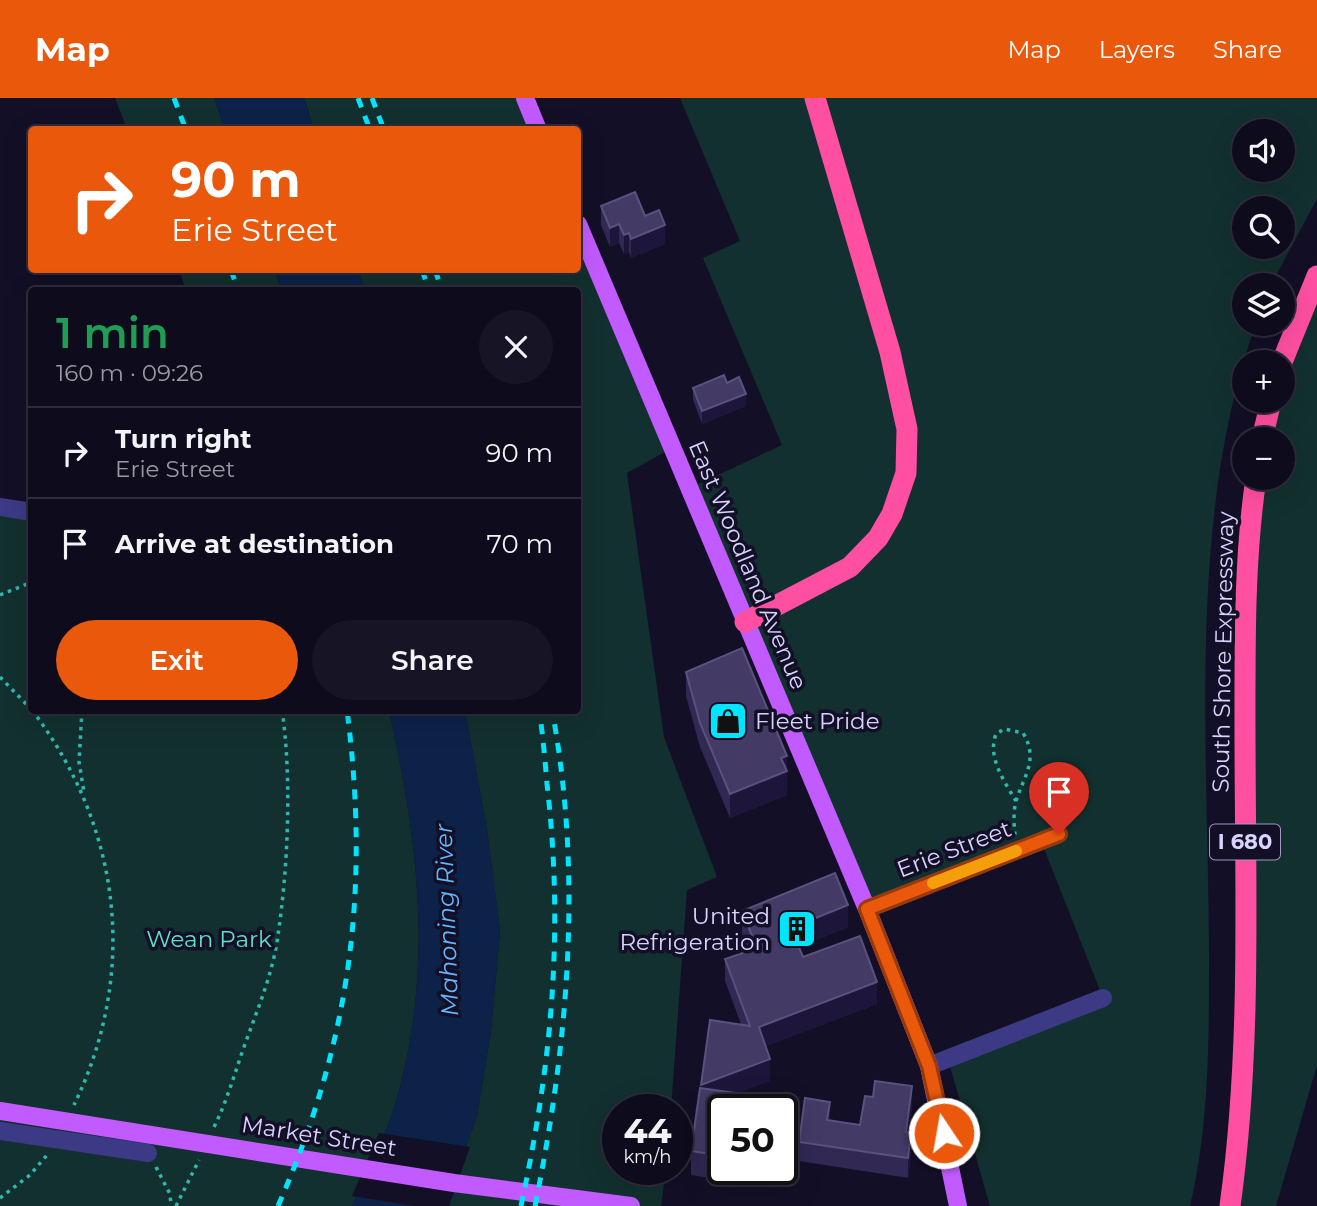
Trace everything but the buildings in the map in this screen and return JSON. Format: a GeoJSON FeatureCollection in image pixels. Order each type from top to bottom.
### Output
{"type":"FeatureCollection","features":[{"type":"Feature","properties":{"kind":"highway"},"geometry":{"type":"LineString","coordinates":[[745,622],[850,567],[864,555],[892,514],[905,472],[905,413],[815,98]]}},
{"type":"Feature","properties":{"kind":"highway"},"geometry":{"type":"LineString","coordinates":[[1287,350],[1317,276]]}},
{"type":"Feature","properties":{"kind":"highway","name":"South Shore Expressway"},"geometry":{"type":"LineString","coordinates":[[1230,1206],[1238,1145],[1245,1005],[1245,648],[1255,490]]}},
{"type":"Feature","properties":{"kind":"main road"},"geometry":{"type":"LineString","coordinates":[[525,98],[536,126]]}},
{"type":"Feature","properties":{"kind":"main road","name":"East Woodland Avenue"},"geometry":{"type":"LineString","coordinates":[[581,230],[867,909],[929,1066],[958,1206]]}},
{"type":"Feature","properties":{"kind":"main road","name":"Market Street"},"geometry":{"type":"LineString","coordinates":[[0,1111],[454,1183],[631,1206]]}},
{"type":"Feature","properties":{"kind":"street"},"geometry":{"type":"LineString","coordinates":[[0,508],[28,512]]}},
{"type":"Feature","properties":{"kind":"street","name":"Erie Street"},"geometry":{"type":"LineString","coordinates":[[867,909],[1059,834]]}},
{"type":"Feature","properties":{"kind":"street"},"geometry":{"type":"LineString","coordinates":[[929,1066],[1103,998]]}},
{"type":"Feature","properties":{"kind":"street"},"geometry":{"type":"LineString","coordinates":[[0,1131],[148,1153]]}},
{"type":"Feature","properties":{"kind":"path"},"geometry":{"type":"LineString","coordinates":[[0,595],[28,584]]}},
{"type":"Feature","properties":{"kind":"path"},"geometry":{"type":"LineString","coordinates":[[0,677],[28,706]]}},
{"type":"Feature","properties":{"kind":"path"},"geometry":{"type":"LineString","coordinates":[[0,1198],[30,1175],[57,1140],[80,1092],[94,1054],[112,977],[114,933],[104,852],[85,798],[67,762],[35,714]]}},
{"type":"Feature","properties":{"kind":"path"},"geometry":{"type":"LineString","coordinates":[[82,714],[79,762],[85,798]]}},
{"type":"Feature","properties":{"kind":"path"},"geometry":{"type":"LineString","coordinates":[[210,1137],[226,1102],[264,991],[278,937],[287,751],[282,714]]}},
{"type":"Feature","properties":{"kind":"path"},"geometry":{"type":"LineString","coordinates":[[1016,801],[1004,783],[993,751],[996,734],[1004,729],[1023,733],[1030,744],[1031,766],[1016,801],[1016,851]]}},
{"type":"Feature","properties":{"kind":"path"},"geometry":{"type":"LineString","coordinates":[[176,1206],[204,1148]]}},
{"type":"Feature","properties":{"kind":"path"},"geometry":{"type":"LineString","coordinates":[[148,1153],[164,1178],[171,1206]]}},
{"type":"Feature","properties":{"kind":"green space"},"geometry":{"type":"Polygon","coordinates":[[[115,98],[214,98],[224,126],[126,126],[115,98]]]}},
{"type":"Feature","properties":{"kind":"green space"},"geometry":{"type":"Polygon","coordinates":[[[304,98],[525,98],[537,126],[313,126],[304,98]]]}},
{"type":"Feature","properties":{"kind":"green space"},"geometry":{"type":"Polygon","coordinates":[[[680,98],[1317,98],[1317,199],[1295,240],[1295,196],[1232,196],[1232,259],[1285,259],[1277,273],[1232,273],[1232,336],[1252,336],[1248,350],[1232,350],[1232,407],[1219,473],[1211,552],[1205,712],[1209,948],[1207,1078],[1197,1175],[1190,1206],[990,1206],[948,1059],[1103,998],[1041,841],[867,909],[688,489],[782,445],[703,258],[740,241],[680,98]]]}},
{"type":"Feature","properties":{"kind":"green space"},"geometry":{"type":"Polygon","coordinates":[[[581,231],[672,448],[627,473],[664,737],[717,877],[687,890],[672,1094],[602,1094],[602,1185],[664,1185],[661,1206],[445,1206],[477,1116],[491,1031],[500,931],[487,829],[466,714],[581,714],[581,287],[364,287],[359,273],[581,273],[581,231]]]}},
{"type":"Feature","properties":{"kind":"green space"},"geometry":{"type":"Polygon","coordinates":[[[180,273],[276,273],[280,287],[185,287],[180,273]]]}},
{"type":"Feature","properties":{"kind":"green space"},"geometry":{"type":"Polygon","coordinates":[[[1317,276],[1317,1065],[1276,1206],[1230,1206],[1256,490],[1295,490],[1295,427],[1265,427],[1268,413],[1295,413],[1295,350],[1288,350],[1317,276]]]}},
{"type":"Feature","properties":{"kind":"green space","name":"Wean Park"},"geometry":{"type":"Polygon","coordinates":[[[0,507],[28,512],[28,714],[390,714],[414,850],[419,942],[411,1036],[397,1099],[352,1206],[0,1206],[0,507]]]}},
{"type":"Feature","properties":{"kind":"water"},"geometry":{"type":"Polygon","coordinates":[[[214,98],[304,98],[313,126],[224,126],[214,98]]]}},
{"type":"Feature","properties":{"kind":"water"},"geometry":{"type":"Polygon","coordinates":[[[276,273],[359,273],[364,287],[280,287],[276,273]]]}},
{"type":"Feature","properties":{"kind":"water","name":"Mahoning River"},"geometry":{"type":"Polygon","coordinates":[[[390,714],[466,714],[487,829],[500,931],[491,1031],[477,1116],[445,1206],[352,1206],[397,1099],[411,1036],[417,989],[418,896],[414,850],[390,714]]]}},
{"type":"Feature","properties":{"kind":"pier"},"geometry":{"type":"Polygon","coordinates":[[[379,1133],[470,1147],[449,1206],[415,1206],[352,1196],[379,1133]]]}},
{"type":"Feature","properties":{"kind":"railway"},"geometry":{"type":"LineString","coordinates":[[174,98],[184,126]]}},
{"type":"Feature","properties":{"kind":"railway"},"geometry":{"type":"LineString","coordinates":[[358,98],[368,126]]}},
{"type":"Feature","properties":{"kind":"railway"},"geometry":{"type":"LineString","coordinates":[[372,98],[382,126]]}},
{"type":"Feature","properties":{"kind":"railway"},"geometry":{"type":"LineString","coordinates":[[232,273],[237,287]]}},
{"type":"Feature","properties":{"kind":"railway"},"geometry":{"type":"LineString","coordinates":[[423,273],[428,287]]}},
{"type":"Feature","properties":{"kind":"railway"},"geometry":{"type":"LineString","coordinates":[[436,273],[441,287]]}},
{"type":"Feature","properties":{"kind":"railway"},"geometry":{"type":"LineString","coordinates":[[278,1206],[323,1084],[338,1024],[348,963],[355,902],[356,840],[354,776],[347,714]]}},
{"type":"Feature","properties":{"kind":"railway"},"geometry":{"type":"LineString","coordinates":[[521,1206],[541,1100],[552,996],[554,944],[552,838],[540,714]]}},
{"type":"Feature","properties":{"kind":"railway"},"geometry":{"type":"LineString","coordinates":[[535,1206],[556,1083],[568,959],[567,834],[562,772],[553,714]]}},
{"type":"Feature","properties":{"kind":"slow traffic"},"geometry":{"type":"LineString","coordinates":[[933,883],[1016,851]]}},
{"type":"Feature","properties":{"kind":"place","name":"Fleet Pride"},"geometry":{"type":"Point","coordinates":[728,721]}},
{"type":"Feature","properties":{"kind":"place","name":"United Refrigeration"},"geometry":{"type":"Point","coordinates":[797,929]}},
{"type":"Feature","properties":{"kind":"route"},"geometry":{"type":"LineString","coordinates":[[944,1133],[929,1066],[867,909],[1059,834]]}}]}
